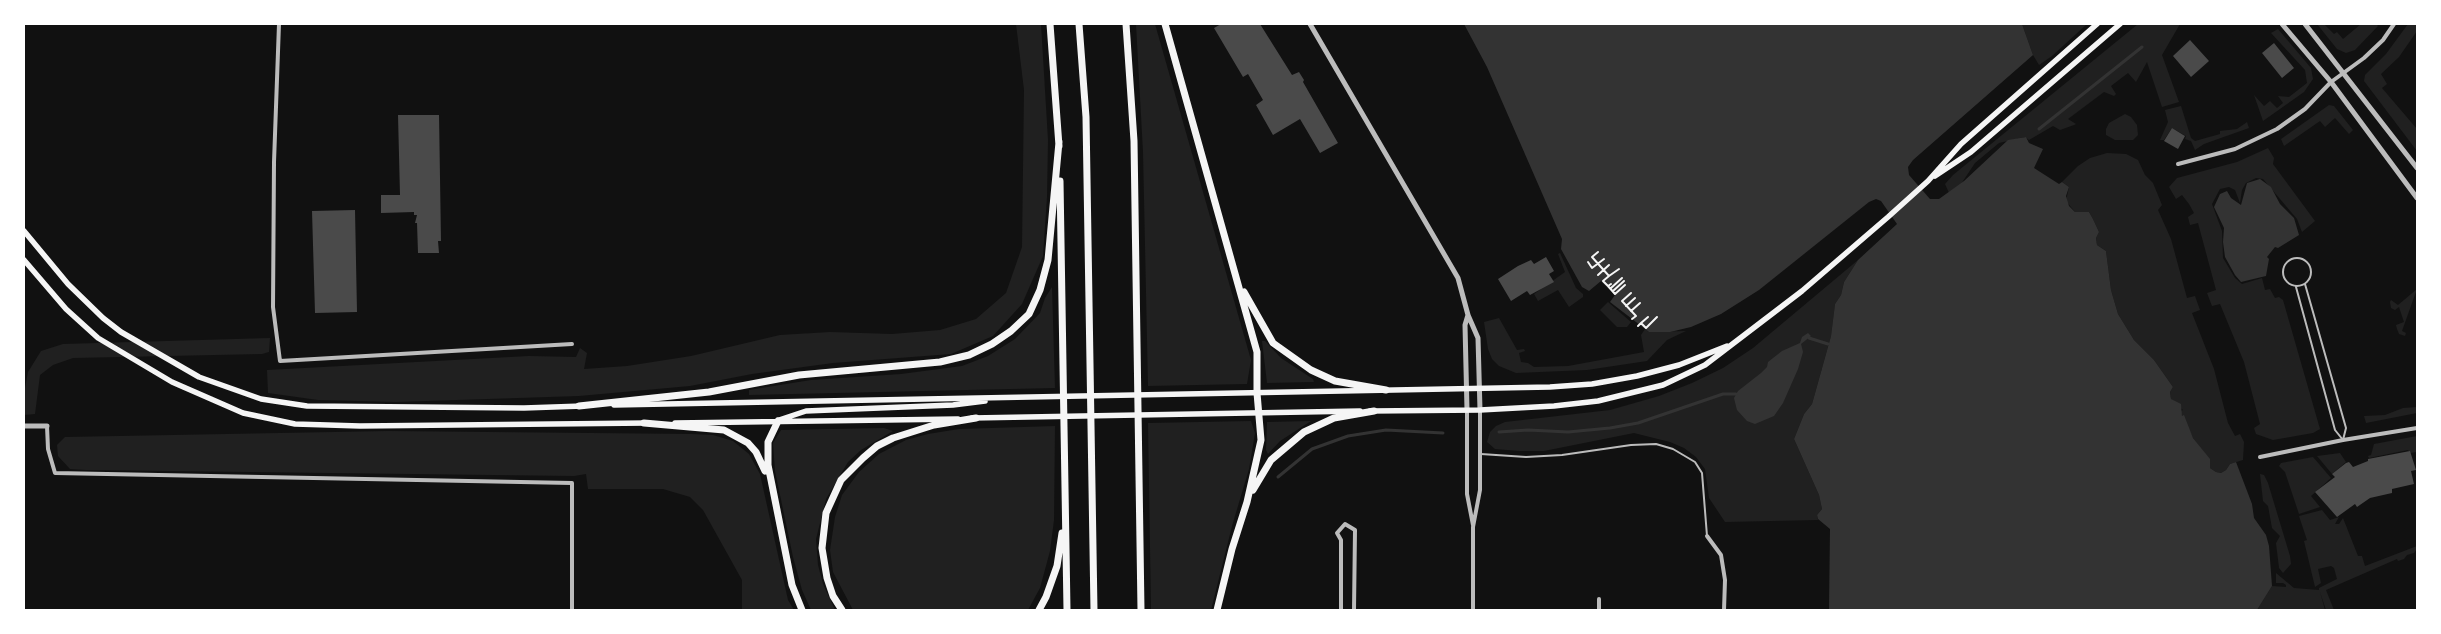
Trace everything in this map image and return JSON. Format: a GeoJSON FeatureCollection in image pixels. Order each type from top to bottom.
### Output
{"type":"FeatureCollection","features":[{"type":"Feature","properties":{"kind":"highway"},"geometry":{"type":"LineString","coordinates":[[1050,24],[1059,142],[1067,610]]}},
{"type":"Feature","properties":{"kind":"highway"},"geometry":{"type":"LineString","coordinates":[[1079,24],[1086,117],[1094,610]]}},
{"type":"Feature","properties":{"kind":"highway"},"geometry":{"type":"LineString","coordinates":[[1126,24],[1134,141],[1142,610]]}},
{"type":"Feature","properties":{"kind":"highway"},"geometry":{"type":"LineString","coordinates":[[1165,24],[1257,352],[1257,393],[1261,440],[1248,502],[1232,549],[1217,610]]}},
{"type":"Feature","properties":{"kind":"highway"},"geometry":{"type":"LineString","coordinates":[[579,406],[709,392],[799,375],[940,362],[969,355],[992,344],[1011,331],[1029,314],[1040,290],[1048,260],[1059,142]]}},
{"type":"Feature","properties":{"kind":"highway"},"geometry":{"type":"LineString","coordinates":[[1238,281],[1273,343],[1312,370],[1335,381],[1386,390]]}},
{"type":"Feature","properties":{"kind":"highway"},"geometry":{"type":"LineString","coordinates":[[1248,502],[1271,460],[1293,439],[1334,418],[1374,411]]}},
{"type":"Feature","properties":{"kind":"highway"},"geometry":{"type":"LineString","coordinates":[[842,610],[833,596],[827,578],[822,548],[826,513],[841,480],[870,452],[893,438],[910,431],[976,418]]}},
{"type":"Feature","properties":{"kind":"highway"},"geometry":{"type":"LineString","coordinates":[[778,421],[768,442],[767,455],[792,585],[802,610]]}},
{"type":"Feature","properties":{"kind":"highway"},"geometry":{"type":"LineString","coordinates":[[644,423],[724,430],[737,435],[748,442],[756,452],[772,487]]}},
{"type":"Feature","properties":{"kind":"highway"},"geometry":{"type":"LineString","coordinates":[[1038,610],[1046,597],[1057,566],[1065,508]]}},
{"type":"Feature","properties":{"kind":"main road"},"geometry":{"type":"LineString","coordinates":[[24,260],[66,309],[98,338],[172,382],[243,413],[295,424],[360,426],[644,423],[1480,410],[1578,403],[1642,392],[1663,385],[1705,366],[1796,296],[1888,217],[1928,181],[1961,144],[2097,24]]}},
{"type":"Feature","properties":{"kind":"main road"},"geometry":{"type":"LineString","coordinates":[[1928,181],[1971,152],[2120,24]]}},
{"type":"Feature","properties":{"kind":"main road"},"geometry":{"type":"LineString","coordinates":[[24,232],[68,284],[103,318],[121,332],[176,365],[224,387],[260,400],[307,406],[524,408],[1550,388],[1606,382],[1679,365],[1731,345]]}},
{"type":"Feature","properties":{"kind":"main road"},"geometry":{"type":"LineString","coordinates":[[778,421],[806,411],[953,405],[1014,397]]}},
{"type":"Feature","properties":{"kind":"street"},"geometry":{"type":"LineString","coordinates":[[279,24],[274,162],[273,307],[280,361],[572,344]]}},
{"type":"Feature","properties":{"kind":"street"},"geometry":{"type":"LineString","coordinates":[[1310,24],[1458,278],[1468,315],[1478,338],[1481,454],[1480,490],[1473,527]]}},
{"type":"Feature","properties":{"kind":"street"},"geometry":{"type":"LineString","coordinates":[[2282,24],[2331,82],[2417,198]]}},
{"type":"Feature","properties":{"kind":"street"},"geometry":{"type":"LineString","coordinates":[[2305,24],[2417,168]]}},
{"type":"Feature","properties":{"kind":"street"},"geometry":{"type":"LineString","coordinates":[[2178,164],[2235,148],[2276,129],[2305,109],[2331,82],[2364,58],[2383,40],[2394,24]]}},
{"type":"Feature","properties":{"kind":"street"},"geometry":{"type":"LineString","coordinates":[[1468,315],[1465,325],[1467,494],[1473,527],[1473,610]]}},
{"type":"Feature","properties":{"kind":"street"},"geometry":{"type":"LineString","coordinates":[[24,426],[47,426],[48,449],[55,473],[572,483],[572,610]]}},
{"type":"Feature","properties":{"kind":"street"},"geometry":{"type":"LineString","coordinates":[[2260,457],[2343,440],[2417,428]]}},
{"type":"Feature","properties":{"kind":"street"},"geometry":{"type":"LineString","coordinates":[[1341,610],[1340,540],[1338,533],[1345,524],[1356,530],[1354,610]]}},
{"type":"Feature","properties":{"kind":"street"},"geometry":{"type":"LineString","coordinates":[[1706,536],[1721,555],[1724,580],[1724,610]]}},
{"type":"Feature","properties":{"kind":"street"},"geometry":{"type":"LineString","coordinates":[[1599,599],[1599,610]]}},
{"type":"Feature","properties":{"kind":"lane"},"geometry":{"type":"LineString","coordinates":[[2295,258],[2304,260],[2310,267],[2311,276],[2305,284],[2296,287],[2287,283],[2282,270],[2287,262],[2295,258]]}},
{"type":"Feature","properties":{"kind":"lane"},"geometry":{"type":"LineString","coordinates":[[2305,284],[2346,428],[2343,440]]}},
{"type":"Feature","properties":{"kind":"lane"},"geometry":{"type":"LineString","coordinates":[[2296,287],[2335,430],[2343,440]]}},
{"type":"Feature","properties":{"kind":"lane"},"geometry":{"type":"LineString","coordinates":[[1481,454],[1526,457],[1648,444],[1673,449],[1695,462],[1702,473],[1706,536]]}},
{"type":"Feature","properties":{"kind":"path"},"geometry":{"type":"LineString","coordinates":[[1598,252],[1592,257],[1609,276]]}},
{"type":"Feature","properties":{"kind":"path"},"geometry":{"type":"LineString","coordinates":[[1588,262],[1592,268],[1604,259]]}},
{"type":"Feature","properties":{"kind":"path"},"geometry":{"type":"LineString","coordinates":[[1598,275],[1609,265]]}},
{"type":"Feature","properties":{"kind":"path"},"geometry":{"type":"LineString","coordinates":[[1618,270],[1603,281],[1615,294],[1625,285]]}},
{"type":"Feature","properties":{"kind":"path"},"geometry":{"type":"LineString","coordinates":[[1610,289],[1622,278]]}},
{"type":"Feature","properties":{"kind":"path"},"geometry":{"type":"LineString","coordinates":[[1610,289],[1624,281]]}},
{"type":"Feature","properties":{"kind":"path"},"geometry":{"type":"LineString","coordinates":[[1610,289],[1611,284]]}},
{"type":"Feature","properties":{"kind":"path"},"geometry":{"type":"LineString","coordinates":[[1631,293],[1622,301],[1636,316],[1632,320]]}},
{"type":"Feature","properties":{"kind":"path"},"geometry":{"type":"LineString","coordinates":[[1626,306],[1635,298]]}},
{"type":"Feature","properties":{"kind":"path"},"geometry":{"type":"LineString","coordinates":[[1631,311],[1640,303]]}},
{"type":"Feature","properties":{"kind":"path"},"geometry":{"type":"LineString","coordinates":[[1638,326],[1648,317]]}},
{"type":"Feature","properties":{"kind":"path"},"geometry":{"type":"LineString","coordinates":[[1641,323],[1646,328],[1657,317]]}},
{"type":"Feature","properties":{"kind":"shaded area"},"geometry":{"type":"Polygon","coordinates":[[[1016,24],[1041,24],[1048,140],[1043,256],[1022,304],[993,336],[951,354],[833,363],[752,374],[690,386],[579,396],[396,402],[318,400],[268,393],[267,370],[529,356],[576,357],[580,348],[587,353],[584,369],[627,366],[691,356],[780,335],[830,332],[892,334],[940,330],[976,319],[1006,293],[1022,247],[1024,90],[1016,24]]]}},
{"type":"Feature","properties":{"kind":"shaded area"},"geometry":{"type":"Polygon","coordinates":[[[1136,24],[1155,24],[1251,360],[1247,384],[1148,386],[1143,152],[1136,24]]]}},
{"type":"Feature","properties":{"kind":"shaded area"},"geometry":{"type":"Polygon","coordinates":[[[1464,24],[2022,24],[2033,55],[1913,160],[1908,167],[1909,175],[1930,199],[1939,199],[1964,181],[2008,140],[2026,137],[2029,143],[2043,149],[2034,168],[2059,184],[2062,182],[2069,187],[2066,196],[2069,206],[2075,212],[2089,212],[2099,232],[2096,238],[2097,245],[2106,251],[2111,290],[2118,314],[2134,340],[2154,360],[2173,387],[2170,392],[2171,399],[2181,404],[2182,416],[2184,415],[2193,438],[2210,459],[2210,468],[2221,473],[2230,464],[2236,462],[2252,504],[2254,518],[2266,535],[2269,546],[2272,586],[2257,610],[1829,610],[1830,529],[1818,519],[1817,515],[1822,509],[1819,495],[1794,439],[1804,414],[1812,404],[1831,336],[1835,304],[1841,295],[1844,282],[1858,260],[1897,224],[1881,201],[1876,199],[1869,202],[1759,290],[1721,314],[1691,327],[1670,332],[1649,332],[1610,302],[1615,295],[1601,281],[1589,291],[1582,287],[1561,249],[1562,239],[1487,67],[1464,24]]]}},
{"type":"Feature","properties":{"kind":"shaded area"},"geometry":{"type":"Polygon","coordinates":[[[2022,24],[2087,24],[2052,56],[2039,65],[2033,55],[2022,24]]]}},
{"type":"Feature","properties":{"kind":"shaded area"},"geometry":{"type":"Polygon","coordinates":[[[2138,24],[2180,24],[2162,55],[2179,102],[2162,107],[2147,62],[2136,82],[2128,73],[2111,86],[2116,94],[2114,96],[2104,92],[2068,119],[2076,124],[2060,130],[2053,126],[2029,140],[2025,137],[1999,143],[1975,163],[1961,184],[1949,193],[1945,184],[1953,175],[2138,24]]]}},
{"type":"Feature","properties":{"kind":"shaded area"},"geometry":{"type":"Polygon","coordinates":[[[2317,24],[2324,24],[2334,34],[2337,32],[2343,39],[2361,24],[2376,24],[2378,26],[2355,50],[2346,53],[2337,49],[2317,24]]]}},
{"type":"Feature","properties":{"kind":"shaded area"},"geometry":{"type":"Polygon","coordinates":[[[2408,24],[2417,24],[2417,31],[2399,57],[2381,74],[2387,84],[2382,88],[2417,129],[2417,151],[2364,81],[2365,75],[2386,54],[2408,24]]]}},
{"type":"Feature","properties":{"kind":"shaded area"},"geometry":{"type":"Polygon","coordinates":[[[2278,29],[2311,68],[2313,79],[2304,92],[2263,121],[2254,95],[2264,106],[2270,101],[2277,108],[2283,103],[2278,96],[2289,97],[2307,83],[2305,70],[2271,33],[2278,29]]]}},
{"type":"Feature","properties":{"kind":"shaded area"},"geometry":{"type":"Polygon","coordinates":[[[2329,105],[2334,106],[2353,130],[2349,134],[2335,118],[2325,127],[2320,121],[2284,146],[2281,139],[2329,105]]]}},
{"type":"Feature","properties":{"kind":"shaded area"},"geometry":{"type":"Polygon","coordinates":[[[2181,106],[2191,138],[2195,141],[2220,134],[2220,131],[2237,129],[2247,122],[2249,128],[2204,144],[2195,150],[2191,141],[2185,139],[2186,136],[2172,128],[2164,140],[2160,140],[2168,122],[2165,110],[2181,106]]]}},
{"type":"Feature","properties":{"kind":"shaded area"},"geometry":{"type":"Polygon","coordinates":[[[2125,114],[2131,117],[2137,125],[2138,135],[2133,140],[2115,140],[2106,135],[2109,123],[2125,114]]]}},
{"type":"Feature","properties":{"kind":"shaded area"},"geometry":{"type":"Polygon","coordinates":[[[2268,148],[2274,158],[2273,164],[2315,221],[2302,232],[2297,219],[2263,179],[2256,178],[2246,183],[2242,190],[2240,203],[2235,190],[2229,187],[2220,189],[2212,204],[2222,231],[2223,258],[2235,278],[2242,284],[2262,278],[2265,290],[2270,289],[2275,298],[2279,297],[2283,300],[2320,429],[2313,433],[2273,440],[2256,434],[2254,428],[2260,424],[2244,362],[2220,304],[2212,306],[2207,293],[2216,290],[2198,223],[2190,225],[2188,217],[2194,213],[2182,195],[2176,199],[2169,187],[2177,178],[2237,162],[2268,148]]]}},
{"type":"Feature","properties":{"kind":"shaded area"},"geometry":{"type":"Polygon","coordinates":[[[2107,153],[2126,154],[2138,160],[2145,175],[2153,183],[2162,205],[2158,210],[2171,239],[2187,298],[2195,296],[2200,310],[2192,313],[2214,369],[2228,423],[2235,436],[2240,434],[2244,442],[2243,460],[2230,464],[2221,473],[2210,468],[2209,459],[2193,438],[2182,416],[2180,411],[2183,410],[2171,399],[2170,392],[2173,387],[2154,360],[2134,340],[2118,314],[2111,290],[2106,251],[2097,245],[2096,238],[2099,232],[2093,219],[2089,212],[2075,212],[2066,201],[2069,187],[2062,182],[2078,166],[2090,158],[2107,153]]]}},
{"type":"Feature","properties":{"kind":"shaded area"},"geometry":{"type":"Polygon","coordinates":[[[2260,179],[2271,187],[2280,204],[2294,218],[2299,235],[2278,248],[2275,247],[2267,257],[2269,259],[2266,276],[2241,282],[2225,257],[2224,228],[2214,207],[2220,194],[2227,191],[2231,198],[2241,205],[2247,183],[2260,179]]]}},
{"type":"Feature","properties":{"kind":"shaded area"},"geometry":{"type":"Polygon","coordinates":[[[1560,253],[1576,288],[1583,294],[1583,297],[1569,307],[1558,290],[1538,301],[1534,294],[1565,272],[1558,254],[1560,253]]]}},
{"type":"Feature","properties":{"kind":"shaded area"},"geometry":{"type":"Polygon","coordinates":[[[1858,260],[1844,282],[1841,295],[1835,304],[1831,336],[1812,404],[1804,414],[1794,439],[1819,495],[1822,509],[1817,515],[1818,520],[1725,522],[1709,498],[1705,469],[1696,457],[1684,448],[1670,442],[1634,433],[1544,451],[1495,449],[1487,442],[1490,432],[1496,426],[1505,422],[1610,410],[1659,396],[1723,368],[1753,348],[1858,260]]]}},
{"type":"Feature","properties":{"kind":"shaded area"},"geometry":{"type":"Polygon","coordinates":[[[1052,287],[1055,388],[749,395],[749,390],[811,380],[901,374],[962,366],[988,356],[1015,339],[1040,313],[1045,298],[1052,287]]]}},
{"type":"Feature","properties":{"kind":"shaded area"},"geometry":{"type":"Polygon","coordinates":[[[2417,289],[2402,331],[2406,333],[2405,336],[2399,334],[2396,325],[2404,322],[2399,307],[2395,310],[2391,308],[2390,302],[2391,300],[2398,305],[2417,289]]]}},
{"type":"Feature","properties":{"kind":"shaded area"},"geometry":{"type":"Polygon","coordinates":[[[1608,302],[1631,322],[1627,327],[1617,327],[1600,310],[1608,302]]]}},
{"type":"Feature","properties":{"kind":"shaded area"},"geometry":{"type":"Polygon","coordinates":[[[1499,318],[1517,350],[1524,349],[1525,351],[1519,353],[1521,362],[1528,363],[1534,367],[1568,366],[1644,352],[1641,335],[1645,329],[1649,332],[1686,331],[1667,340],[1647,361],[1587,370],[1516,373],[1499,366],[1492,359],[1488,349],[1484,322],[1499,318]]]}},
{"type":"Feature","properties":{"kind":"shaded area"},"geometry":{"type":"Polygon","coordinates":[[[1808,333],[1811,336],[1801,344],[1803,352],[1798,369],[1783,403],[1774,416],[1755,424],[1747,421],[1737,410],[1734,398],[1738,391],[1761,373],[1767,367],[1768,362],[1782,351],[1800,343],[1802,337],[1808,333]]]}},
{"type":"Feature","properties":{"kind":"shaded area"},"geometry":{"type":"Polygon","coordinates":[[[270,338],[269,352],[262,354],[73,358],[53,365],[40,375],[35,414],[24,415],[24,393],[28,372],[41,351],[63,344],[270,338]]]}},
{"type":"Feature","properties":{"kind":"shaded area"},"geometry":{"type":"Polygon","coordinates":[[[1262,341],[1265,341],[1281,358],[1313,379],[1314,382],[1267,383],[1262,341]]]}},
{"type":"Feature","properties":{"kind":"shaded area"},"geometry":{"type":"Polygon","coordinates":[[[2417,407],[2417,413],[2366,423],[2364,416],[2385,415],[2403,408],[2417,407]]]}},
{"type":"Feature","properties":{"kind":"shaded area"},"geometry":{"type":"Polygon","coordinates":[[[1251,421],[1255,433],[1249,469],[1232,526],[1211,610],[1151,610],[1148,423],[1251,421]]]}},
{"type":"Feature","properties":{"kind":"shaded area"},"geometry":{"type":"Polygon","coordinates":[[[1311,421],[1280,441],[1268,454],[1266,450],[1267,422],[1311,421]]]}},
{"type":"Feature","properties":{"kind":"shaded area"},"geometry":{"type":"Polygon","coordinates":[[[1055,426],[1054,520],[1050,551],[1040,588],[1028,610],[853,610],[833,572],[830,550],[835,517],[842,495],[859,472],[879,454],[906,440],[928,434],[959,429],[1055,426]]]}},
{"type":"Feature","properties":{"kind":"shaded area"},"geometry":{"type":"Polygon","coordinates":[[[884,428],[893,431],[861,450],[848,462],[826,499],[816,539],[818,565],[823,584],[835,610],[811,610],[802,590],[793,557],[775,471],[773,443],[781,430],[884,428]]]}},
{"type":"Feature","properties":{"kind":"shaded area"},"geometry":{"type":"Polygon","coordinates":[[[388,431],[691,434],[713,435],[733,441],[749,454],[760,474],[788,600],[794,610],[742,610],[742,580],[703,510],[690,497],[663,489],[588,489],[586,474],[574,476],[70,469],[58,456],[57,445],[65,437],[388,431]]]}},
{"type":"Feature","properties":{"kind":"shaded area"},"geometry":{"type":"Polygon","coordinates":[[[2417,436],[2417,452],[2410,453],[2408,450],[2369,458],[2368,456],[2371,455],[2374,444],[2417,436]]]}},
{"type":"Feature","properties":{"kind":"shaded area"},"geometry":{"type":"Polygon","coordinates":[[[2340,453],[2346,462],[2332,474],[2317,456],[2340,453]]]}},
{"type":"Feature","properties":{"kind":"shaded area"},"geometry":{"type":"Polygon","coordinates":[[[2313,457],[2331,478],[2311,496],[2320,507],[2299,514],[2285,472],[2279,466],[2281,463],[2313,457]]]}},
{"type":"Feature","properties":{"kind":"shaded area"},"geometry":{"type":"Polygon","coordinates":[[[2260,474],[2264,475],[2268,483],[2290,556],[2291,564],[2283,573],[2279,568],[2276,543],[2280,536],[2272,528],[2268,506],[2263,501],[2260,474]]]}},
{"type":"Feature","properties":{"kind":"shaded area"},"geometry":{"type":"Polygon","coordinates":[[[2322,510],[2330,520],[2339,517],[2335,524],[2339,524],[2343,518],[2358,556],[2362,556],[2365,566],[2417,546],[2417,549],[2404,559],[2398,561],[2397,559],[2326,590],[2334,610],[2326,610],[2320,592],[2325,610],[2257,610],[2272,586],[2286,587],[2283,583],[2276,583],[2276,573],[2294,588],[2319,590],[2319,588],[2337,579],[2334,568],[2331,566],[2318,569],[2321,583],[2315,587],[2304,541],[2307,540],[2299,516],[2322,510]]]}},
{"type":"Feature","properties":{"kind":"building"},"geometry":{"type":"Polygon","coordinates":[[[1221,24],[1260,24],[1292,75],[1299,72],[1338,143],[1320,153],[1300,119],[1273,135],[1256,105],[1263,100],[1248,74],[1243,77],[1214,28],[1221,24]]]}},
{"type":"Feature","properties":{"kind":"building"},"geometry":{"type":"Polygon","coordinates":[[[2190,40],[2209,61],[2191,77],[2173,56],[2190,40]]]}},
{"type":"Feature","properties":{"kind":"building"},"geometry":{"type":"Polygon","coordinates":[[[2274,43],[2294,68],[2282,78],[2262,53],[2274,43]]]}},
{"type":"Feature","properties":{"kind":"building"},"geometry":{"type":"Polygon","coordinates":[[[398,115],[439,115],[441,241],[438,241],[439,253],[418,253],[417,223],[415,223],[417,215],[414,215],[414,212],[381,213],[381,195],[400,195],[398,115]]]}},
{"type":"Feature","properties":{"kind":"building"},"geometry":{"type":"Polygon","coordinates":[[[2172,128],[2185,136],[2178,149],[2164,141],[2172,128]]]}},
{"type":"Feature","properties":{"kind":"building"},"geometry":{"type":"Polygon","coordinates":[[[355,210],[357,312],[315,313],[312,211],[355,210]]]}},
{"type":"Feature","properties":{"kind":"building"},"geometry":{"type":"Polygon","coordinates":[[[1546,257],[1554,271],[1549,274],[1554,282],[1530,295],[1527,291],[1511,301],[1498,279],[1531,260],[1534,264],[1546,257]]]}},
{"type":"Feature","properties":{"kind":"building"},"geometry":{"type":"Polygon","coordinates":[[[2410,451],[2416,470],[2411,471],[2414,484],[2392,489],[2392,493],[2370,498],[2357,507],[2355,504],[2337,517],[2315,492],[2335,477],[2332,474],[2346,463],[2349,462],[2353,467],[2368,461],[2368,459],[2410,451]]]}},
{"type":"Feature","properties":{"kind":"waterway"},"geometry":{"type":"LineString","coordinates":[[2039,129],[2142,47]]}},
{"type":"Feature","properties":{"kind":"waterway"},"geometry":{"type":"LineString","coordinates":[[1809,338],[1828,344]]}},
{"type":"Feature","properties":{"kind":"waterway"},"geometry":{"type":"LineString","coordinates":[[1499,432],[1528,430],[1568,432],[1610,428],[1638,423],[1723,394],[1736,394]]}},
{"type":"Feature","properties":{"kind":"waterway"},"geometry":{"type":"LineString","coordinates":[[1278,477],[1312,449],[1348,436],[1386,430],[1443,433]]}}]}
